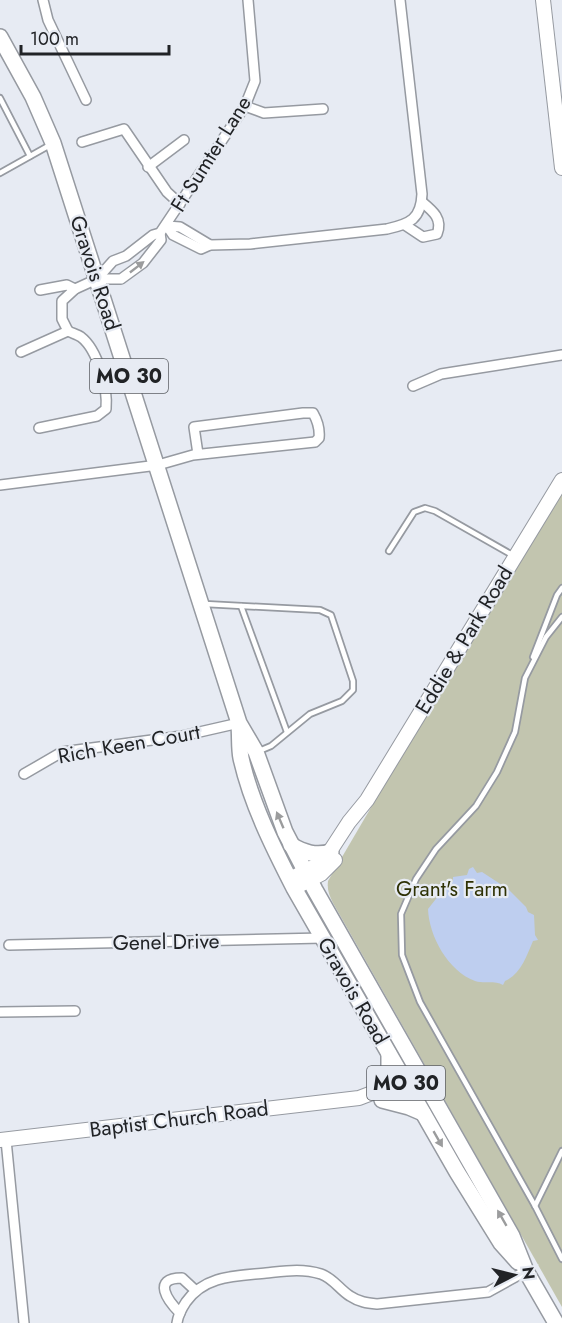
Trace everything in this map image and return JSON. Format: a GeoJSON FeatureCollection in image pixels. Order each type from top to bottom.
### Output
{"type":"FeatureCollection","features":[{"type":"Feature","properties":{"kind":"main road","name":"Gravois Road"},"geometry":{"type":"LineString","coordinates":[[0,38],[33,97],[53,143],[239,723],[256,752],[274,805],[291,845],[512,1236],[526,1271],[556,1323]]}},
{"type":"Feature","properties":{"kind":"main road","name":"Gravois Road"},"geometry":{"type":"LineString","coordinates":[[239,723],[240,757],[263,822],[292,883],[457,1172],[501,1243],[526,1271]]}},
{"type":"Feature","properties":{"kind":"main road"},"geometry":{"type":"LineString","coordinates":[[291,845],[316,855],[331,852]]}},
{"type":"Feature","properties":{"kind":"main road"},"geometry":{"type":"LineString","coordinates":[[389,1054],[389,1072],[381,1095],[423,1113]]}},
{"type":"Feature","properties":{"kind":"street"},"geometry":{"type":"LineString","coordinates":[[43,0],[48,20],[86,100]]}},
{"type":"Feature","properties":{"kind":"street","name":"Ft Sumter Lane"},"geometry":{"type":"LineString","coordinates":[[98,279],[121,279],[143,264],[161,240],[163,229],[245,106],[255,81],[248,0]]}},
{"type":"Feature","properties":{"kind":"street"},"geometry":{"type":"LineString","coordinates":[[163,229],[201,249],[210,245],[250,244],[405,225],[416,216],[422,202],[400,0]]}},
{"type":"Feature","properties":{"kind":"street"},"geometry":{"type":"LineString","coordinates":[[543,0],[557,86],[562,168]]}},
{"type":"Feature","properties":{"kind":"street"},"geometry":{"type":"LineString","coordinates":[[245,106],[264,113],[323,109]]}},
{"type":"Feature","properties":{"kind":"street"},"geometry":{"type":"LineString","coordinates":[[82,142],[124,129],[166,192],[180,204]]}},
{"type":"Feature","properties":{"kind":"street"},"geometry":{"type":"LineString","coordinates":[[148,167],[184,140]]}},
{"type":"Feature","properties":{"kind":"street"},"geometry":{"type":"LineString","coordinates":[[405,225],[423,237],[437,234],[440,228],[439,220],[422,202]]}},
{"type":"Feature","properties":{"kind":"street","name":"Ft Sumter Lane"},"geometry":{"type":"LineString","coordinates":[[98,279],[113,261],[126,256],[163,229]]}},
{"type":"Feature","properties":{"kind":"street"},"geometry":{"type":"LineString","coordinates":[[39,428],[97,416],[106,409],[107,396],[94,354],[82,338],[68,331],[62,319],[62,301],[75,289],[98,279]]}},
{"type":"Feature","properties":{"kind":"street"},"geometry":{"type":"LineString","coordinates":[[40,290],[67,285],[75,289]]}},
{"type":"Feature","properties":{"kind":"street"},"geometry":{"type":"LineString","coordinates":[[21,352],[68,331]]}},
{"type":"Feature","properties":{"kind":"street"},"geometry":{"type":"LineString","coordinates":[[413,386],[441,374],[562,355]]}},
{"type":"Feature","properties":{"kind":"street"},"geometry":{"type":"LineString","coordinates":[[0,485],[158,465],[198,454],[315,442],[320,433],[313,413],[194,427],[198,454]]}},
{"type":"Feature","properties":{"kind":"street","name":"Eddie & Park Road"},"geometry":{"type":"LineString","coordinates":[[307,876],[331,852],[349,822],[367,800],[562,480]]}},
{"type":"Feature","properties":{"kind":"street","name":"Rich Keen Court"},"geometry":{"type":"LineString","coordinates":[[24,774],[62,752],[182,736],[239,723]]}},
{"type":"Feature","properties":{"kind":"street","name":"Eddie & Park Road"},"geometry":{"type":"LineString","coordinates":[[292,883],[331,865],[357,825],[367,800]]}},
{"type":"Feature","properties":{"kind":"street","name":"Genel Drive"},"geometry":{"type":"LineString","coordinates":[[9,945],[323,938]]}},
{"type":"Feature","properties":{"kind":"street"},"geometry":{"type":"LineString","coordinates":[[0,1012],[75,1011]]}},
{"type":"Feature","properties":{"kind":"street","name":"Baptist Church Road"},"geometry":{"type":"LineString","coordinates":[[3,1140],[381,1095],[421,1077]]}},
{"type":"Feature","properties":{"kind":"street"},"geometry":{"type":"LineString","coordinates":[[3,1140],[24,1323]]}},
{"type":"Feature","properties":{"kind":"street"},"geometry":{"type":"LineString","coordinates":[[177,1323],[180,1313],[196,1291],[202,1286],[226,1277],[296,1269],[324,1275],[349,1296],[363,1302],[377,1304],[488,1292],[526,1271]]}},
{"type":"Feature","properties":{"kind":"street"},"geometry":{"type":"LineString","coordinates":[[180,1313],[166,1298],[164,1289],[167,1282],[174,1278],[182,1278],[196,1291]]}},
{"type":"Feature","properties":{"kind":"lane"},"geometry":{"type":"LineString","coordinates":[[0,98],[30,156]]}},
{"type":"Feature","properties":{"kind":"lane"},"geometry":{"type":"LineString","coordinates":[[0,173],[53,143]]}},
{"type":"Feature","properties":{"kind":"lane"},"geometry":{"type":"LineString","coordinates":[[389,551],[414,512],[425,508],[435,511],[514,556]]}},
{"type":"Feature","properties":{"kind":"lane"},"geometry":{"type":"LineString","coordinates":[[562,588],[557,595],[525,678],[515,732],[497,772],[476,806],[436,849],[416,879],[401,914],[402,955],[420,1002],[535,1206],[562,1259]]}},
{"type":"Feature","properties":{"kind":"lane"},"geometry":{"type":"LineString","coordinates":[[202,604],[320,610],[331,615],[343,647],[353,681],[353,690],[342,701],[310,714],[270,746],[256,752]]}},
{"type":"Feature","properties":{"kind":"lane"},"geometry":{"type":"LineString","coordinates":[[241,606],[287,732]]}},
{"type":"Feature","properties":{"kind":"lane"},"geometry":{"type":"LineString","coordinates":[[525,678],[546,637],[562,617]]}},
{"type":"Feature","properties":{"kind":"lane"},"geometry":{"type":"LineString","coordinates":[[535,1206],[562,1151]]}},
{"type":"Feature","properties":{"kind":"green space","name":"Grant's Farm"},"geometry":{"type":"Polygon","coordinates":[[[562,489],[562,1307],[333,903],[328,881],[445,681],[562,489]]]}},
{"type":"Feature","properties":{"kind":"water"},"geometry":{"type":"Polygon","coordinates":[[[473,867],[477,873],[482,872],[508,889],[528,912],[534,915],[535,935],[538,940],[533,941],[519,969],[503,985],[475,981],[456,969],[436,941],[429,919],[428,909],[439,895],[438,892],[442,892],[453,881],[453,877],[467,875],[469,869],[473,867]]]}}]}
